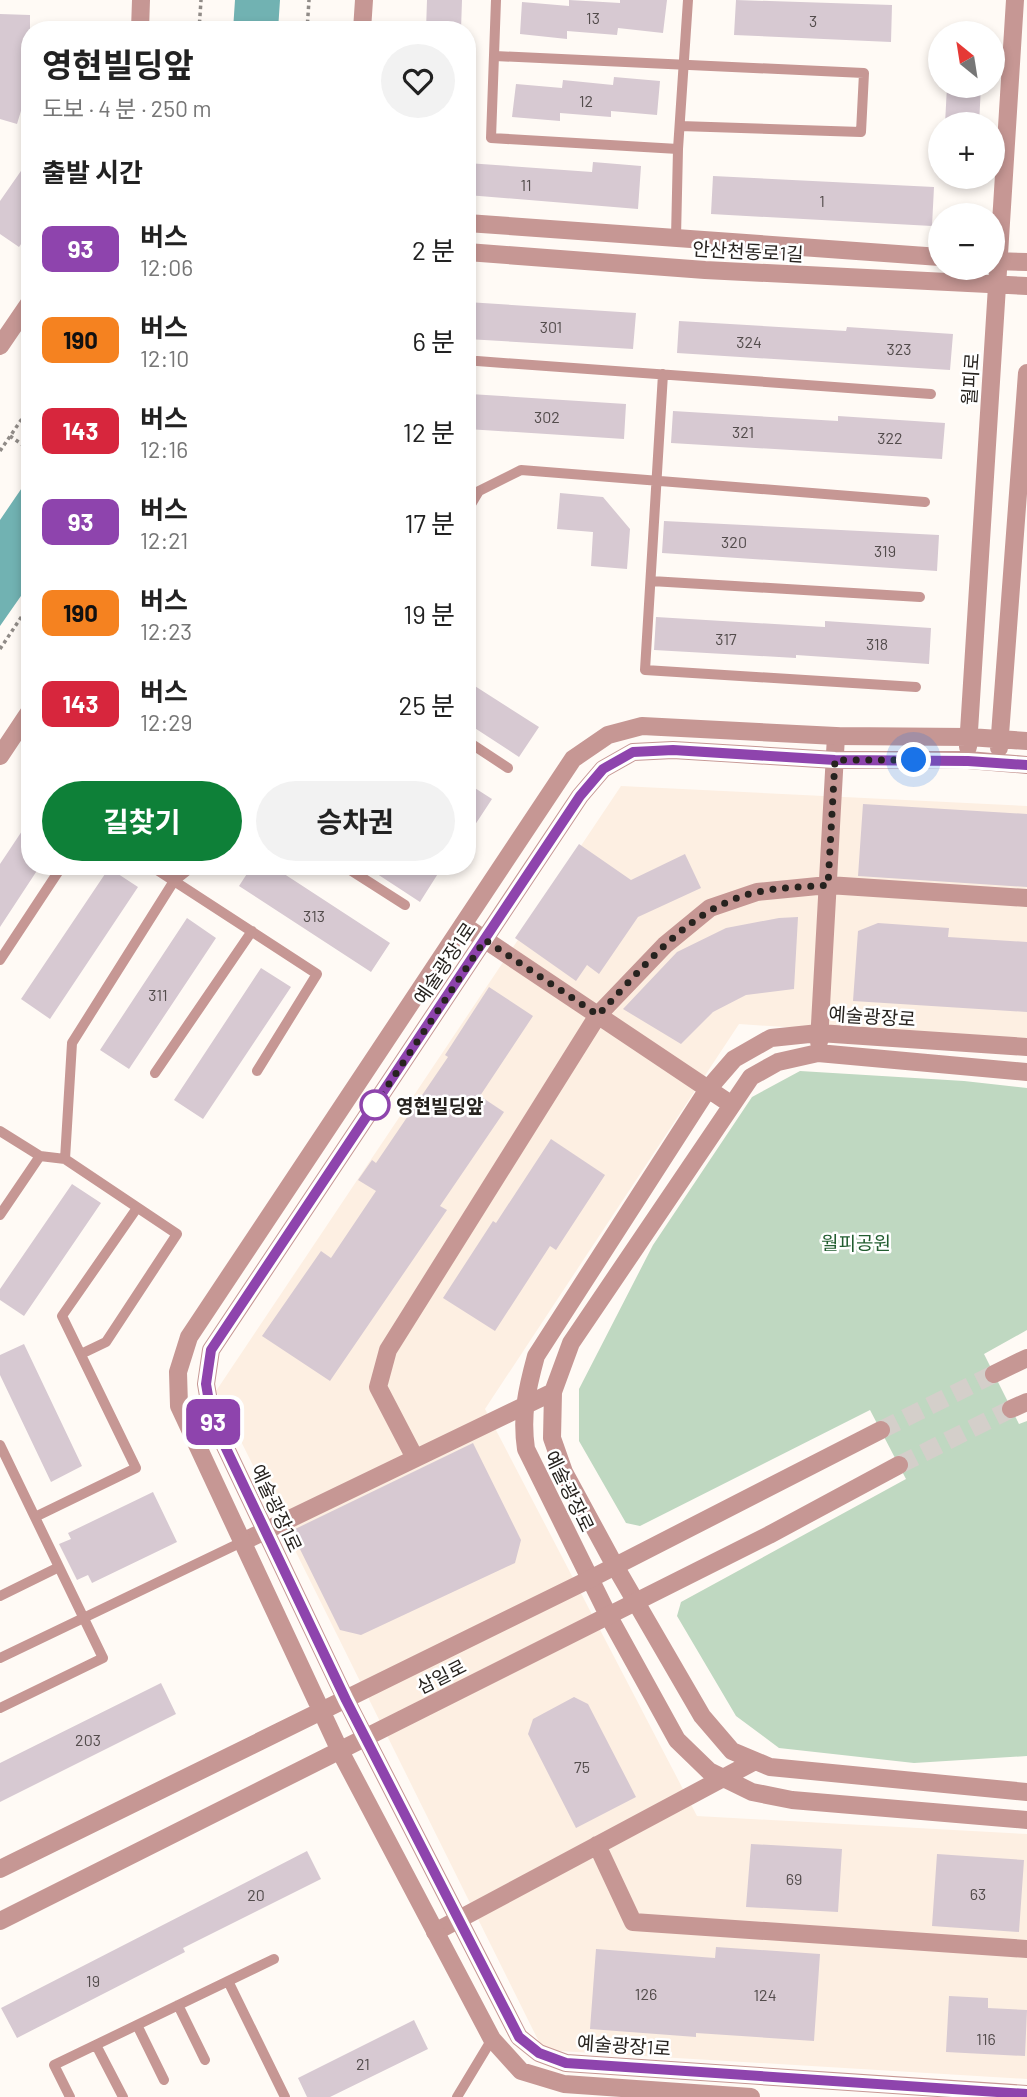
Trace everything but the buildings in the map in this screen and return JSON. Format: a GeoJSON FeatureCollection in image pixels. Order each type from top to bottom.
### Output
{"type":"FeatureCollection","features":[{"type":"Feature","properties":{"kind":"street"},"geometry":{"type":"LineString","coordinates":[[140,21],[141,0]]}},
{"type":"Feature","properties":{"kind":"street"},"geometry":{"type":"LineString","coordinates":[[363,21],[364,0]]}},
{"type":"Feature","properties":{"kind":"street","name":"월피로"},"geometry":{"type":"LineString","coordinates":[[999,203],[1015,0]]}},
{"type":"Feature","properties":{"kind":"street","name":"안산천동로1길"},"geometry":{"type":"LineString","coordinates":[[476,224],[928,256]]}},
{"type":"Feature","properties":{"kind":"street","name":"안산천동로1길"},"geometry":{"type":"LineString","coordinates":[[476,253],[705,270],[1027,286]]}},
{"type":"Feature","properties":{"kind":"street"},"geometry":{"type":"LineString","coordinates":[[1005,261],[1027,262]]}},
{"type":"Feature","properties":{"kind":"street","name":"월피로"},"geometry":{"type":"LineString","coordinates":[[968,761],[997,280]]}},
{"type":"Feature","properties":{"kind":"street"},"geometry":{"type":"LineString","coordinates":[[0,346],[21,315]]}},
{"type":"Feature","properties":{"kind":"street"},"geometry":{"type":"LineString","coordinates":[[998,762],[1027,373]]}},
{"type":"Feature","properties":{"kind":"street"},"geometry":{"type":"LineString","coordinates":[[0,756],[21,724]]}},
{"type":"Feature","properties":{"kind":"street","name":"예술광장1로"},"geometry":{"type":"LineString","coordinates":[[751,2097],[564,2084],[521,2071],[492,2039],[321,1712],[179,1406],[178,1372],[189,1338],[573,759],[608,735],[642,726],[836,736],[969,737],[1027,741]]}},
{"type":"Feature","properties":{"kind":"street"},"geometry":{"type":"LineString","coordinates":[[818,1053],[836,736]]}},
{"type":"Feature","properties":{"kind":"street","name":"예술광장1로"},"geometry":{"type":"LineString","coordinates":[[1027,765],[968,761],[835,760],[673,750],[633,752],[603,769],[580,796],[211,1350],[206,1384],[212,1419],[346,1700],[519,2037],[539,2053],[566,2063],[1027,2094]]}},
{"type":"Feature","properties":{"kind":"street"},"geometry":{"type":"LineString","coordinates":[[415,1458],[378,1387],[388,1350],[598,1015],[665,945],[710,908],[757,892],[828,885],[1027,898]]}},
{"type":"Feature","properties":{"kind":"street"},"geometry":{"type":"LineString","coordinates":[[463,925],[732,1105]]}},
{"type":"Feature","properties":{"kind":"street","name":"예술광장로"},"geometry":{"type":"LineString","coordinates":[[1027,1047],[819,1033],[771,1038],[734,1059],[708,1089],[536,1356],[522,1423],[526,1449],[608,1615],[677,1740],[709,1771],[752,1791],[792,1800],[1027,1820]]}},
{"type":"Feature","properties":{"kind":"street","name":"예술광장로"},"geometry":{"type":"LineString","coordinates":[[1027,1072],[818,1053],[778,1062],[751,1077],[570,1343],[553,1392],[552,1438],[564,1472],[635,1602],[702,1716],[732,1751],[770,1767],[1027,1792]]}},
{"type":"Feature","properties":{"kind":"street"},"geometry":{"type":"LineString","coordinates":[[994,1374],[1027,1358]]}},
{"type":"Feature","properties":{"kind":"street"},"geometry":{"type":"LineString","coordinates":[[242,1542],[553,1392]]}},
{"type":"Feature","properties":{"kind":"street","name":"삼일로"},"geometry":{"type":"LineString","coordinates":[[0,1869],[590,1579],[881,1430]]}},
{"type":"Feature","properties":{"kind":"street","name":"삼일로"},"geometry":{"type":"LineString","coordinates":[[0,1921],[769,1535],[899,1465]]}},
{"type":"Feature","properties":{"kind":"street"},"geometry":{"type":"LineString","coordinates":[[435,1932],[755,1760]]}},
{"type":"Feature","properties":{"kind":"street"},"geometry":{"type":"LineString","coordinates":[[597,1845],[633,1922],[1027,1949]]}},
{"type":"Feature","properties":{"kind":"lane"},"geometry":{"type":"LineString","coordinates":[[496,0],[491,138],[678,149]]}},
{"type":"Feature","properties":{"kind":"lane"},"geometry":{"type":"LineString","coordinates":[[676,237],[678,149],[688,0]]}},
{"type":"Feature","properties":{"kind":"lane"},"geometry":{"type":"LineString","coordinates":[[495,56],[864,73],[861,132],[680,125]]}},
{"type":"Feature","properties":{"kind":"lane"},"geometry":{"type":"LineString","coordinates":[[478,361],[931,394]]}},
{"type":"Feature","properties":{"kind":"lane"},"geometry":{"type":"LineString","coordinates":[[663,374],[645,670],[916,687]]}},
{"type":"Feature","properties":{"kind":"lane"},"geometry":{"type":"LineString","coordinates":[[476,496],[479,491],[521,470],[925,502]]}},
{"type":"Feature","properties":{"kind":"lane"},"geometry":{"type":"LineString","coordinates":[[650,580],[920,597]]}},
{"type":"Feature","properties":{"kind":"lane"},"geometry":{"type":"LineString","coordinates":[[476,747],[508,768]]}},
{"type":"Feature","properties":{"kind":"lane"},"geometry":{"type":"LineString","coordinates":[[0,960],[56,875]]}},
{"type":"Feature","properties":{"kind":"lane"},"geometry":{"type":"LineString","coordinates":[[165,875],[317,974],[257,1071]]}},
{"type":"Feature","properties":{"kind":"lane"},"geometry":{"type":"LineString","coordinates":[[65,1159],[72,1042],[174,881],[182,875]]}},
{"type":"Feature","properties":{"kind":"lane"},"geometry":{"type":"LineString","coordinates":[[358,875],[405,905]]}},
{"type":"Feature","properties":{"kind":"lane"},"geometry":{"type":"LineString","coordinates":[[155,1073],[252,932]]}},
{"type":"Feature","properties":{"kind":"lane"},"geometry":{"type":"LineString","coordinates":[[0,1131],[40,1156],[65,1159],[177,1234],[106,1342],[81,1354]]}},
{"type":"Feature","properties":{"kind":"lane"},"geometry":{"type":"LineString","coordinates":[[0,1215],[40,1156]]}},
{"type":"Feature","properties":{"kind":"lane"},"geometry":{"type":"LineString","coordinates":[[34,1517],[136,1468],[62,1316],[137,1208]]}},
{"type":"Feature","properties":{"kind":"lane"},"geometry":{"type":"LineString","coordinates":[[0,1446],[103,1658],[0,1708]]}},
{"type":"Feature","properties":{"kind":"lane"},"geometry":{"type":"LineString","coordinates":[[0,1474],[11,1468]]}},
{"type":"Feature","properties":{"kind":"lane"},"geometry":{"type":"LineString","coordinates":[[0,1658],[242,1542]]}},
{"type":"Feature","properties":{"kind":"lane"},"geometry":{"type":"LineString","coordinates":[[0,1596],[59,1567]]}},
{"type":"Feature","properties":{"kind":"lane"},"geometry":{"type":"LineString","coordinates":[[70,2097],[54,2065],[274,1959]]}},
{"type":"Feature","properties":{"kind":"lane"},"geometry":{"type":"LineString","coordinates":[[228,1981],[285,2097]]}},
{"type":"Feature","properties":{"kind":"lane"},"geometry":{"type":"LineString","coordinates":[[178,2006],[205,2060]]}},
{"type":"Feature","properties":{"kind":"lane"},"geometry":{"type":"LineString","coordinates":[[137,2025],[164,2080]]}},
{"type":"Feature","properties":{"kind":"lane"},"geometry":{"type":"LineString","coordinates":[[457,2097],[492,2039]]}},
{"type":"Feature","properties":{"kind":"lane"},"geometry":{"type":"LineString","coordinates":[[96,2045],[123,2097]]}},
{"type":"Feature","properties":{"kind":"path"},"geometry":{"type":"LineString","coordinates":[[200,21],[201,0]]}},
{"type":"Feature","properties":{"kind":"path"},"geometry":{"type":"LineString","coordinates":[[308,21],[309,0]]}},
{"type":"Feature","properties":{"kind":"path"},"geometry":{"type":"LineString","coordinates":[[0,451],[21,420]]}},
{"type":"Feature","properties":{"kind":"path"},"geometry":{"type":"LineString","coordinates":[[10,436],[21,444]]}},
{"type":"Feature","properties":{"kind":"path"},"geometry":{"type":"LineString","coordinates":[[0,649],[21,618]]}},
{"type":"Feature","properties":{"kind":"shaded area"},"geometry":{"type":"Polygon","coordinates":[[[621,786],[1027,806],[1027,1043],[739,1024],[485,1409],[697,1816],[1027,1834],[1027,2079],[543,2050],[216,1391],[621,786]]]}},
{"type":"Feature","properties":{"kind":"green space","name":"월피공원"},"geometry":{"type":"Polygon","coordinates":[[[800,1071],[964,1081],[1027,1088],[1027,1330],[984,1354],[1019,1424],[1027,1421],[1027,1756],[914,1763],[779,1748],[736,1716],[677,1616],[681,1602],[906,1479],[870,1410],[640,1526],[626,1523],[579,1441],[579,1389],[653,1245],[752,1097],[800,1071]]]}},
{"type":"Feature","properties":{"kind":"water"},"geometry":{"type":"Polygon","coordinates":[[[235,0],[280,0],[279,21],[234,21],[235,0]]]}},
{"type":"Feature","properties":{"kind":"water"},"geometry":{"type":"Polygon","coordinates":[[[21,489],[21,596],[0,626],[0,520],[21,489]]]}},
{"type":"Feature","properties":{"kind":"tunnel"},"geometry":{"type":"LineString","coordinates":[[881,1430],[994,1374]]}},
{"type":"Feature","properties":{"kind":"tunnel"},"geometry":{"type":"LineString","coordinates":[[899,1465],[1011,1409]]}},
{"type":"Feature","properties":{"kind":"bus line","name":"93"},"geometry":{"type":"LineString","coordinates":[[1027,765],[968,761],[835,760],[673,750],[633,752],[603,769],[580,796],[211,1350],[206,1384],[212,1419],[346,1700],[519,2037],[539,2053],[566,2063],[1027,2094]]}},
{"type":"Feature","properties":{"kind":"place","name":"영현빌딩앞"},"geometry":{"type":"Point","coordinates":[375,1105]}},
{"type":"Feature","properties":{"kind":"route"},"geometry":{"type":"LineString","coordinates":[[375,1105],[485,940],[598,1015],[665,945],[710,908],[757,892],[828,885],[835,760],[914,760]]}}]}
